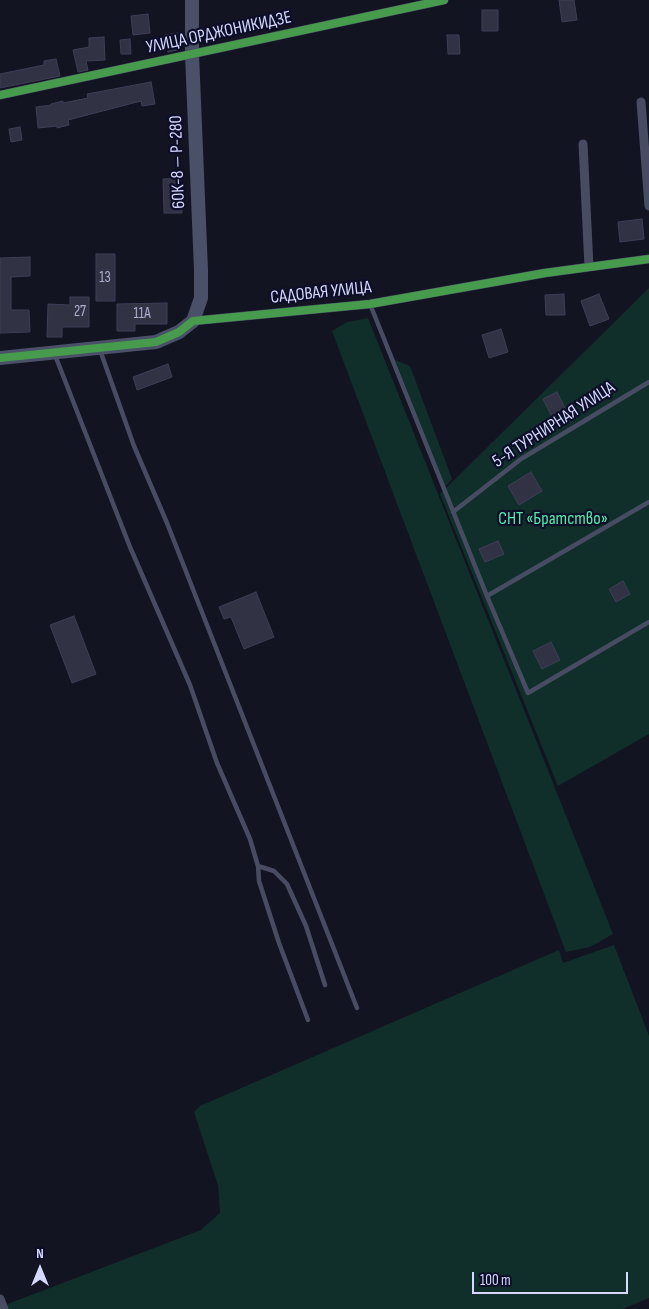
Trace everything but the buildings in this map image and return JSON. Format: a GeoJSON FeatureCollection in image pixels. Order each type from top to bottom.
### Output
{"type":"FeatureCollection","features":[{"type":"Feature","properties":{"kind":"street","name":"60К-8 — Р-280"},"geometry":{"type":"LineString","coordinates":[[192,0],[192,54],[201,270],[201,298],[193,321]]}},
{"type":"Feature","properties":{"kind":"street","name":"УЛИЦА ОРДЖОНИКИДЗЕ"},"geometry":{"type":"LineString","coordinates":[[0,95],[444,0]]}},
{"type":"Feature","properties":{"kind":"street"},"geometry":{"type":"LineString","coordinates":[[641,102],[649,206]]}},
{"type":"Feature","properties":{"kind":"street"},"geometry":{"type":"LineString","coordinates":[[583,144],[590,267]]}},
{"type":"Feature","properties":{"kind":"street","name":"САДОВАЯ УЛИЦА"},"geometry":{"type":"LineString","coordinates":[[0,358],[156,342],[179,332],[193,321],[370,304],[545,273],[649,259]]}},
{"type":"Feature","properties":{"kind":"street"},"geometry":{"type":"LineString","coordinates":[[0,1299],[4,1309]]}},
{"type":"Feature","properties":{"kind":"lane"},"geometry":{"type":"LineString","coordinates":[[370,304],[528,693],[649,622]]}},
{"type":"Feature","properties":{"kind":"lane"},"geometry":{"type":"LineString","coordinates":[[99,348],[134,446],[167,523],[358,1008]]}},
{"type":"Feature","properties":{"kind":"lane"},"geometry":{"type":"LineString","coordinates":[[54,353],[130,547],[190,685],[217,763],[250,839],[258,866],[259,881],[279,943],[308,1020]]}},
{"type":"Feature","properties":{"kind":"lane","name":"5-Я ТУРНИРНАЯ УЛИЦА"},"geometry":{"type":"LineString","coordinates":[[453,512],[521,459],[649,382]]}},
{"type":"Feature","properties":{"kind":"lane"},"geometry":{"type":"LineString","coordinates":[[487,596],[649,502]]}},
{"type":"Feature","properties":{"kind":"lane"},"geometry":{"type":"LineString","coordinates":[[258,866],[274,871],[287,884],[306,926],[325,985]]}},
{"type":"Feature","properties":{"kind":"green space","name":"СНТ «Братство»"},"geometry":{"type":"Polygon","coordinates":[[[649,288],[649,734],[558,786],[440,494],[649,288]]]}},
{"type":"Feature","properties":{"kind":"green space"},"geometry":{"type":"Polygon","coordinates":[[[368,318],[613,934],[590,947],[566,952],[332,331],[347,322],[368,318]]]}},
{"type":"Feature","properties":{"kind":"green space"},"geometry":{"type":"Polygon","coordinates":[[[395,360],[410,366],[452,479],[445,487],[395,360]]]}},
{"type":"Feature","properties":{"kind":"green space"},"geometry":{"type":"Polygon","coordinates":[[[614,945],[649,1036],[649,1298],[623,1309],[0,1309],[0,1307],[201,1230],[220,1213],[218,1185],[194,1112],[200,1106],[559,950],[563,963],[614,945]]]}},
{"type":"Feature","properties":{"kind":"cycle path"},"geometry":{"type":"LineString","coordinates":[[0,95],[444,0]]}},
{"type":"Feature","properties":{"kind":"cycle path"},"geometry":{"type":"LineString","coordinates":[[0,358],[156,342],[179,332],[193,321],[370,304],[545,273],[649,259]]}}]}
